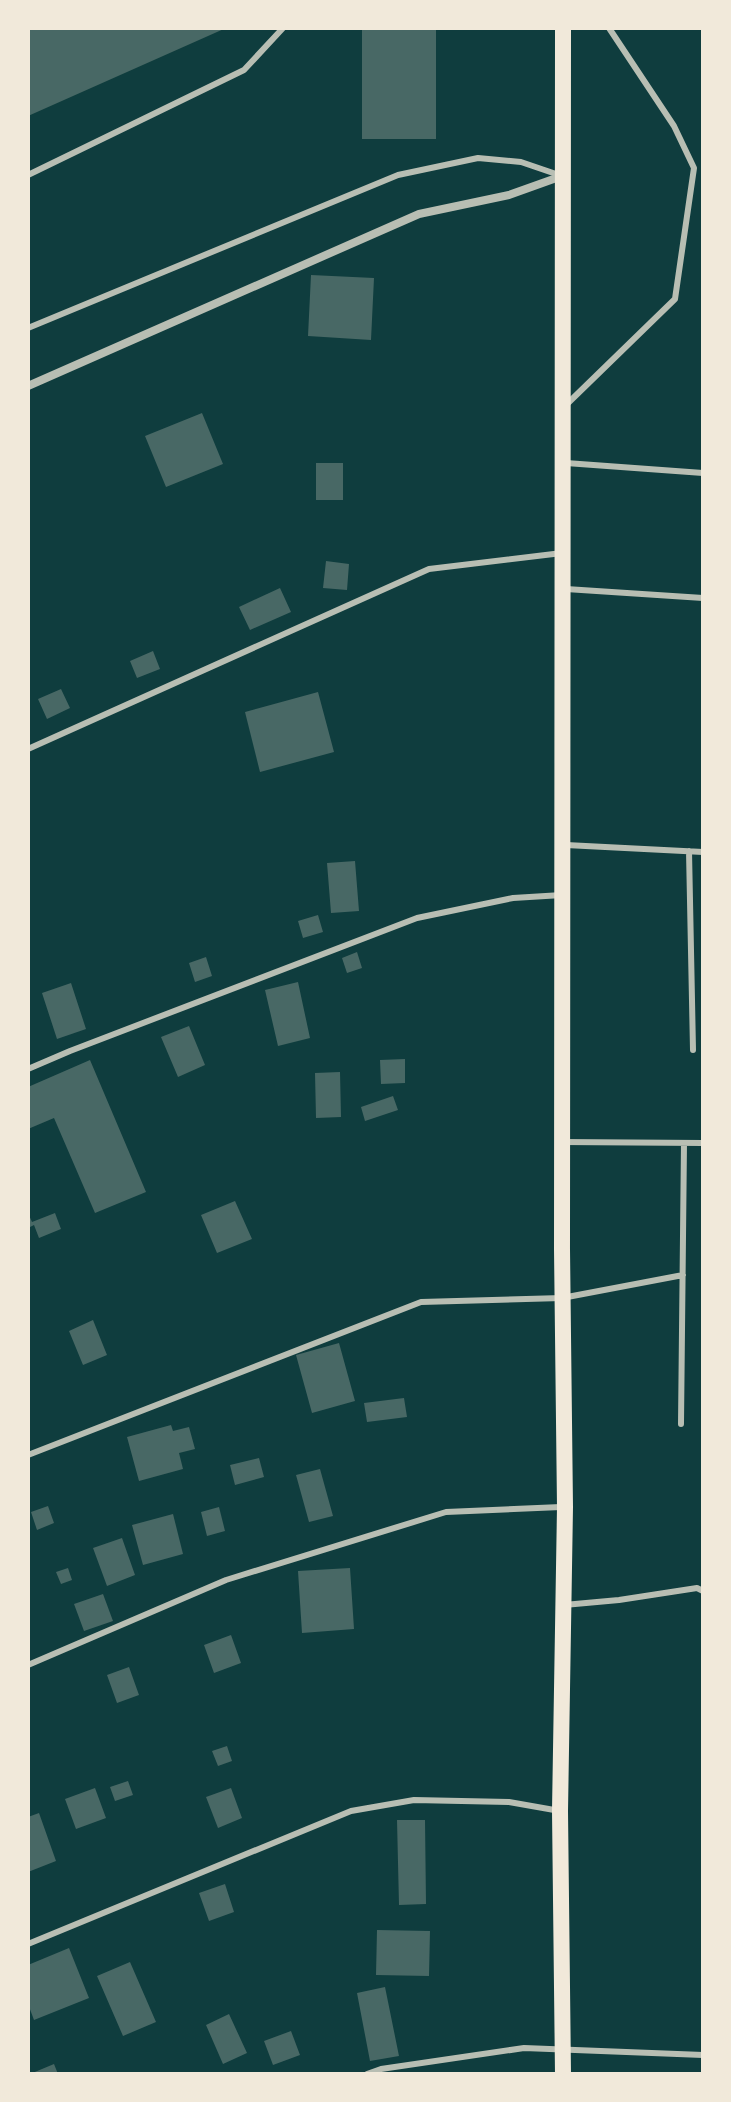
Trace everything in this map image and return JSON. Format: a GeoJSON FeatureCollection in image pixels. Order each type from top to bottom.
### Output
{"type":"FeatureCollection","features":[{"type":"Feature","properties":{"kind":"main road"},"geometry":{"type":"LineString","coordinates":[[563,28],[562,1298],[565,1507],[560,1811],[563,2074]]}},
{"type":"Feature","properties":{"kind":"street"},"geometry":{"type":"LineString","coordinates":[[28,386],[419,214],[509,195],[562,176]]}},
{"type":"Feature","properties":{"kind":"lane"},"geometry":{"type":"LineString","coordinates":[[28,175],[244,70],[283,28]]}},
{"type":"Feature","properties":{"kind":"lane"},"geometry":{"type":"LineString","coordinates":[[562,409],[675,299],[694,168],[674,126],[609,28]]}},
{"type":"Feature","properties":{"kind":"lane"},"geometry":{"type":"LineString","coordinates":[[28,328],[398,175],[478,158],[521,162],[562,176]]}},
{"type":"Feature","properties":{"kind":"lane"},"geometry":{"type":"LineString","coordinates":[[562,463],[703,473]]}},
{"type":"Feature","properties":{"kind":"lane"},"geometry":{"type":"LineString","coordinates":[[28,749],[429,569],[562,553]]}},
{"type":"Feature","properties":{"kind":"lane"},"geometry":{"type":"LineString","coordinates":[[562,588],[703,598]]}},
{"type":"Feature","properties":{"kind":"lane"},"geometry":{"type":"LineString","coordinates":[[562,845],[703,852]]}},
{"type":"Feature","properties":{"kind":"lane"},"geometry":{"type":"LineString","coordinates":[[689,851],[693,1050]]}},
{"type":"Feature","properties":{"kind":"lane"},"geometry":{"type":"LineString","coordinates":[[28,1069],[417,918],[513,898],[562,895]]}},
{"type":"Feature","properties":{"kind":"lane"},"geometry":{"type":"LineString","coordinates":[[562,1142],[703,1143]]}},
{"type":"Feature","properties":{"kind":"lane"},"geometry":{"type":"LineString","coordinates":[[681,1424],[684,1143]]}},
{"type":"Feature","properties":{"kind":"lane"},"geometry":{"type":"LineString","coordinates":[[28,1455],[421,1302],[562,1298],[683,1275]]}},
{"type":"Feature","properties":{"kind":"lane"},"geometry":{"type":"LineString","coordinates":[[28,1665],[226,1580],[446,1512],[565,1507]]}},
{"type":"Feature","properties":{"kind":"lane"},"geometry":{"type":"LineString","coordinates":[[562,1605],[697,1588],[703,1591]]}},
{"type":"Feature","properties":{"kind":"lane"},"geometry":{"type":"LineString","coordinates":[[28,1944],[351,1811],[414,1800],[509,1802],[560,1811]]}},
{"type":"Feature","properties":{"kind":"lane"},"geometry":{"type":"LineString","coordinates":[[367,2074],[381,2069],[524,2048],[703,2055]]}},
{"type":"Feature","properties":{"kind":"building"},"geometry":{"type":"Polygon","coordinates":[[[28,28],[226,28],[28,116],[28,28]]]}},
{"type":"Feature","properties":{"kind":"building"},"geometry":{"type":"Polygon","coordinates":[[[362,28],[436,28],[436,139],[362,139],[362,28]]]}},
{"type":"Feature","properties":{"kind":"building"},"geometry":{"type":"Polygon","coordinates":[[[311,275],[374,278],[371,340],[308,336],[311,275]]]}},
{"type":"Feature","properties":{"kind":"building"},"geometry":{"type":"Polygon","coordinates":[[[202,413],[223,464],[166,487],[145,436],[202,413]]]}},
{"type":"Feature","properties":{"kind":"building"},"geometry":{"type":"Polygon","coordinates":[[[316,463],[343,463],[343,500],[316,500],[316,463]]]}},
{"type":"Feature","properties":{"kind":"building"},"geometry":{"type":"Polygon","coordinates":[[[326,561],[349,564],[347,590],[323,588],[326,561]]]}},
{"type":"Feature","properties":{"kind":"building"},"geometry":{"type":"Polygon","coordinates":[[[280,588],[291,612],[250,630],[239,607],[280,588]]]}},
{"type":"Feature","properties":{"kind":"building"},"geometry":{"type":"Polygon","coordinates":[[[153,651],[160,669],[137,678],[130,661],[153,651]]]}},
{"type":"Feature","properties":{"kind":"building"},"geometry":{"type":"Polygon","coordinates":[[[61,689],[70,708],[47,719],[38,699],[61,689]]]}},
{"type":"Feature","properties":{"kind":"building"},"geometry":{"type":"Polygon","coordinates":[[[318,692],[334,752],[260,772],[245,712],[318,692]]]}},
{"type":"Feature","properties":{"kind":"building"},"geometry":{"type":"Polygon","coordinates":[[[355,861],[359,911],[331,913],[327,863],[355,861]]]}},
{"type":"Feature","properties":{"kind":"building"},"geometry":{"type":"Polygon","coordinates":[[[318,915],[323,932],[303,938],[298,921],[318,915]]]}},
{"type":"Feature","properties":{"kind":"building"},"geometry":{"type":"Polygon","coordinates":[[[357,952],[362,968],[347,973],[342,958],[357,952]]]}},
{"type":"Feature","properties":{"kind":"building"},"geometry":{"type":"Polygon","coordinates":[[[206,957],[212,976],[195,982],[189,963],[206,957]]]}},
{"type":"Feature","properties":{"kind":"building"},"geometry":{"type":"Polygon","coordinates":[[[298,982],[310,1038],[278,1046],[265,990],[298,982]]]}},
{"type":"Feature","properties":{"kind":"building"},"geometry":{"type":"Polygon","coordinates":[[[71,983],[86,1029],[57,1039],[42,993],[71,983]]]}},
{"type":"Feature","properties":{"kind":"building"},"geometry":{"type":"Polygon","coordinates":[[[189,1026],[205,1065],[178,1077],[161,1037],[189,1026]]]}},
{"type":"Feature","properties":{"kind":"building"},"geometry":{"type":"Polygon","coordinates":[[[405,1059],[405,1083],[381,1084],[380,1060],[405,1059]]]}},
{"type":"Feature","properties":{"kind":"building"},"geometry":{"type":"Polygon","coordinates":[[[90,1060],[146,1192],[95,1213],[54,1118],[28,1129],[28,1087],[90,1060]]]}},
{"type":"Feature","properties":{"kind":"building"},"geometry":{"type":"Polygon","coordinates":[[[340,1072],[341,1117],[316,1118],[315,1073],[340,1072]]]}},
{"type":"Feature","properties":{"kind":"building"},"geometry":{"type":"Polygon","coordinates":[[[393,1096],[398,1110],[365,1121],[361,1107],[393,1096]]]}},
{"type":"Feature","properties":{"kind":"building"},"geometry":{"type":"Polygon","coordinates":[[[235,1201],[252,1239],[217,1253],[201,1215],[235,1201]]]}},
{"type":"Feature","properties":{"kind":"building"},"geometry":{"type":"Polygon","coordinates":[[[28,1213],[32,1222],[55,1213],[61,1229],[39,1238],[34,1225],[28,1228],[28,1213]]]}},
{"type":"Feature","properties":{"kind":"building"},"geometry":{"type":"Polygon","coordinates":[[[93,1320],[107,1355],[83,1365],[69,1331],[93,1320]]]}},
{"type":"Feature","properties":{"kind":"building"},"geometry":{"type":"Polygon","coordinates":[[[339,1343],[355,1401],[312,1413],[296,1355],[339,1343]]]}},
{"type":"Feature","properties":{"kind":"building"},"geometry":{"type":"Polygon","coordinates":[[[404,1398],[407,1417],[367,1422],[364,1403],[404,1398]]]}},
{"type":"Feature","properties":{"kind":"building"},"geometry":{"type":"Polygon","coordinates":[[[171,1425],[173,1431],[189,1427],[195,1449],[179,1453],[183,1469],[139,1481],[127,1437],[171,1425]]]}},
{"type":"Feature","properties":{"kind":"building"},"geometry":{"type":"Polygon","coordinates":[[[259,1458],[264,1477],[235,1485],[230,1465],[259,1458]]]}},
{"type":"Feature","properties":{"kind":"building"},"geometry":{"type":"Polygon","coordinates":[[[320,1469],[333,1516],[309,1522],[296,1475],[320,1469]]]}},
{"type":"Feature","properties":{"kind":"building"},"geometry":{"type":"Polygon","coordinates":[[[48,1506],[54,1523],[37,1530],[31,1512],[48,1506]]]}},
{"type":"Feature","properties":{"kind":"building"},"geometry":{"type":"Polygon","coordinates":[[[219,1507],[225,1531],[207,1536],[201,1512],[219,1507]]]}},
{"type":"Feature","properties":{"kind":"building"},"geometry":{"type":"Polygon","coordinates":[[[173,1514],[183,1554],[143,1565],[132,1525],[173,1514]]]}},
{"type":"Feature","properties":{"kind":"building"},"geometry":{"type":"Polygon","coordinates":[[[122,1538],[135,1575],[107,1586],[93,1548],[122,1538]]]}},
{"type":"Feature","properties":{"kind":"building"},"geometry":{"type":"Polygon","coordinates":[[[68,1568],[72,1580],[61,1584],[56,1572],[68,1568]]]}},
{"type":"Feature","properties":{"kind":"building"},"geometry":{"type":"Polygon","coordinates":[[[350,1568],[354,1629],[302,1633],[298,1571],[350,1568]]]}},
{"type":"Feature","properties":{"kind":"building"},"geometry":{"type":"Polygon","coordinates":[[[103,1594],[113,1621],[84,1631],[74,1604],[103,1594]]]}},
{"type":"Feature","properties":{"kind":"building"},"geometry":{"type":"Polygon","coordinates":[[[231,1635],[241,1663],[214,1673],[204,1645],[231,1635]]]}},
{"type":"Feature","properties":{"kind":"building"},"geometry":{"type":"Polygon","coordinates":[[[129,1667],[139,1695],[117,1703],[107,1675],[129,1667]]]}},
{"type":"Feature","properties":{"kind":"building"},"geometry":{"type":"Polygon","coordinates":[[[227,1746],[232,1761],[218,1766],[212,1751],[227,1746]]]}},
{"type":"Feature","properties":{"kind":"building"},"geometry":{"type":"Polygon","coordinates":[[[128,1781],[133,1795],[115,1801],[110,1787],[128,1781]]]}},
{"type":"Feature","properties":{"kind":"building"},"geometry":{"type":"Polygon","coordinates":[[[95,1788],[106,1818],[76,1829],[65,1799],[95,1788]]]}},
{"type":"Feature","properties":{"kind":"building"},"geometry":{"type":"Polygon","coordinates":[[[231,1788],[242,1818],[218,1828],[206,1797],[231,1788]]]}},
{"type":"Feature","properties":{"kind":"building"},"geometry":{"type":"Polygon","coordinates":[[[39,1813],[56,1861],[28,1872],[28,1817],[39,1813]]]}},
{"type":"Feature","properties":{"kind":"building"},"geometry":{"type":"Polygon","coordinates":[[[397,1820],[425,1820],[426,1904],[399,1905],[397,1820]]]}},
{"type":"Feature","properties":{"kind":"building"},"geometry":{"type":"Polygon","coordinates":[[[225,1884],[234,1912],[209,1921],[199,1893],[225,1884]]]}},
{"type":"Feature","properties":{"kind":"building"},"geometry":{"type":"Polygon","coordinates":[[[377,1930],[430,1931],[429,1976],[376,1975],[377,1930]]]}},
{"type":"Feature","properties":{"kind":"building"},"geometry":{"type":"Polygon","coordinates":[[[69,1948],[89,1998],[34,2020],[28,2004],[28,1965],[69,1948]]]}},
{"type":"Feature","properties":{"kind":"building"},"geometry":{"type":"Polygon","coordinates":[[[130,1962],[156,2022],[123,2036],[97,1976],[130,1962]]]}},
{"type":"Feature","properties":{"kind":"building"},"geometry":{"type":"Polygon","coordinates":[[[385,1987],[399,2056],[370,2061],[357,1993],[385,1987]]]}},
{"type":"Feature","properties":{"kind":"building"},"geometry":{"type":"Polygon","coordinates":[[[229,2014],[247,2053],[223,2064],[206,2025],[229,2014]]]}},
{"type":"Feature","properties":{"kind":"building"},"geometry":{"type":"Polygon","coordinates":[[[291,2031],[300,2055],[273,2065],[264,2041],[291,2031]]]}},
{"type":"Feature","properties":{"kind":"building"},"geometry":{"type":"Polygon","coordinates":[[[54,2064],[58,2074],[30,2074],[54,2064]]]}}]}
